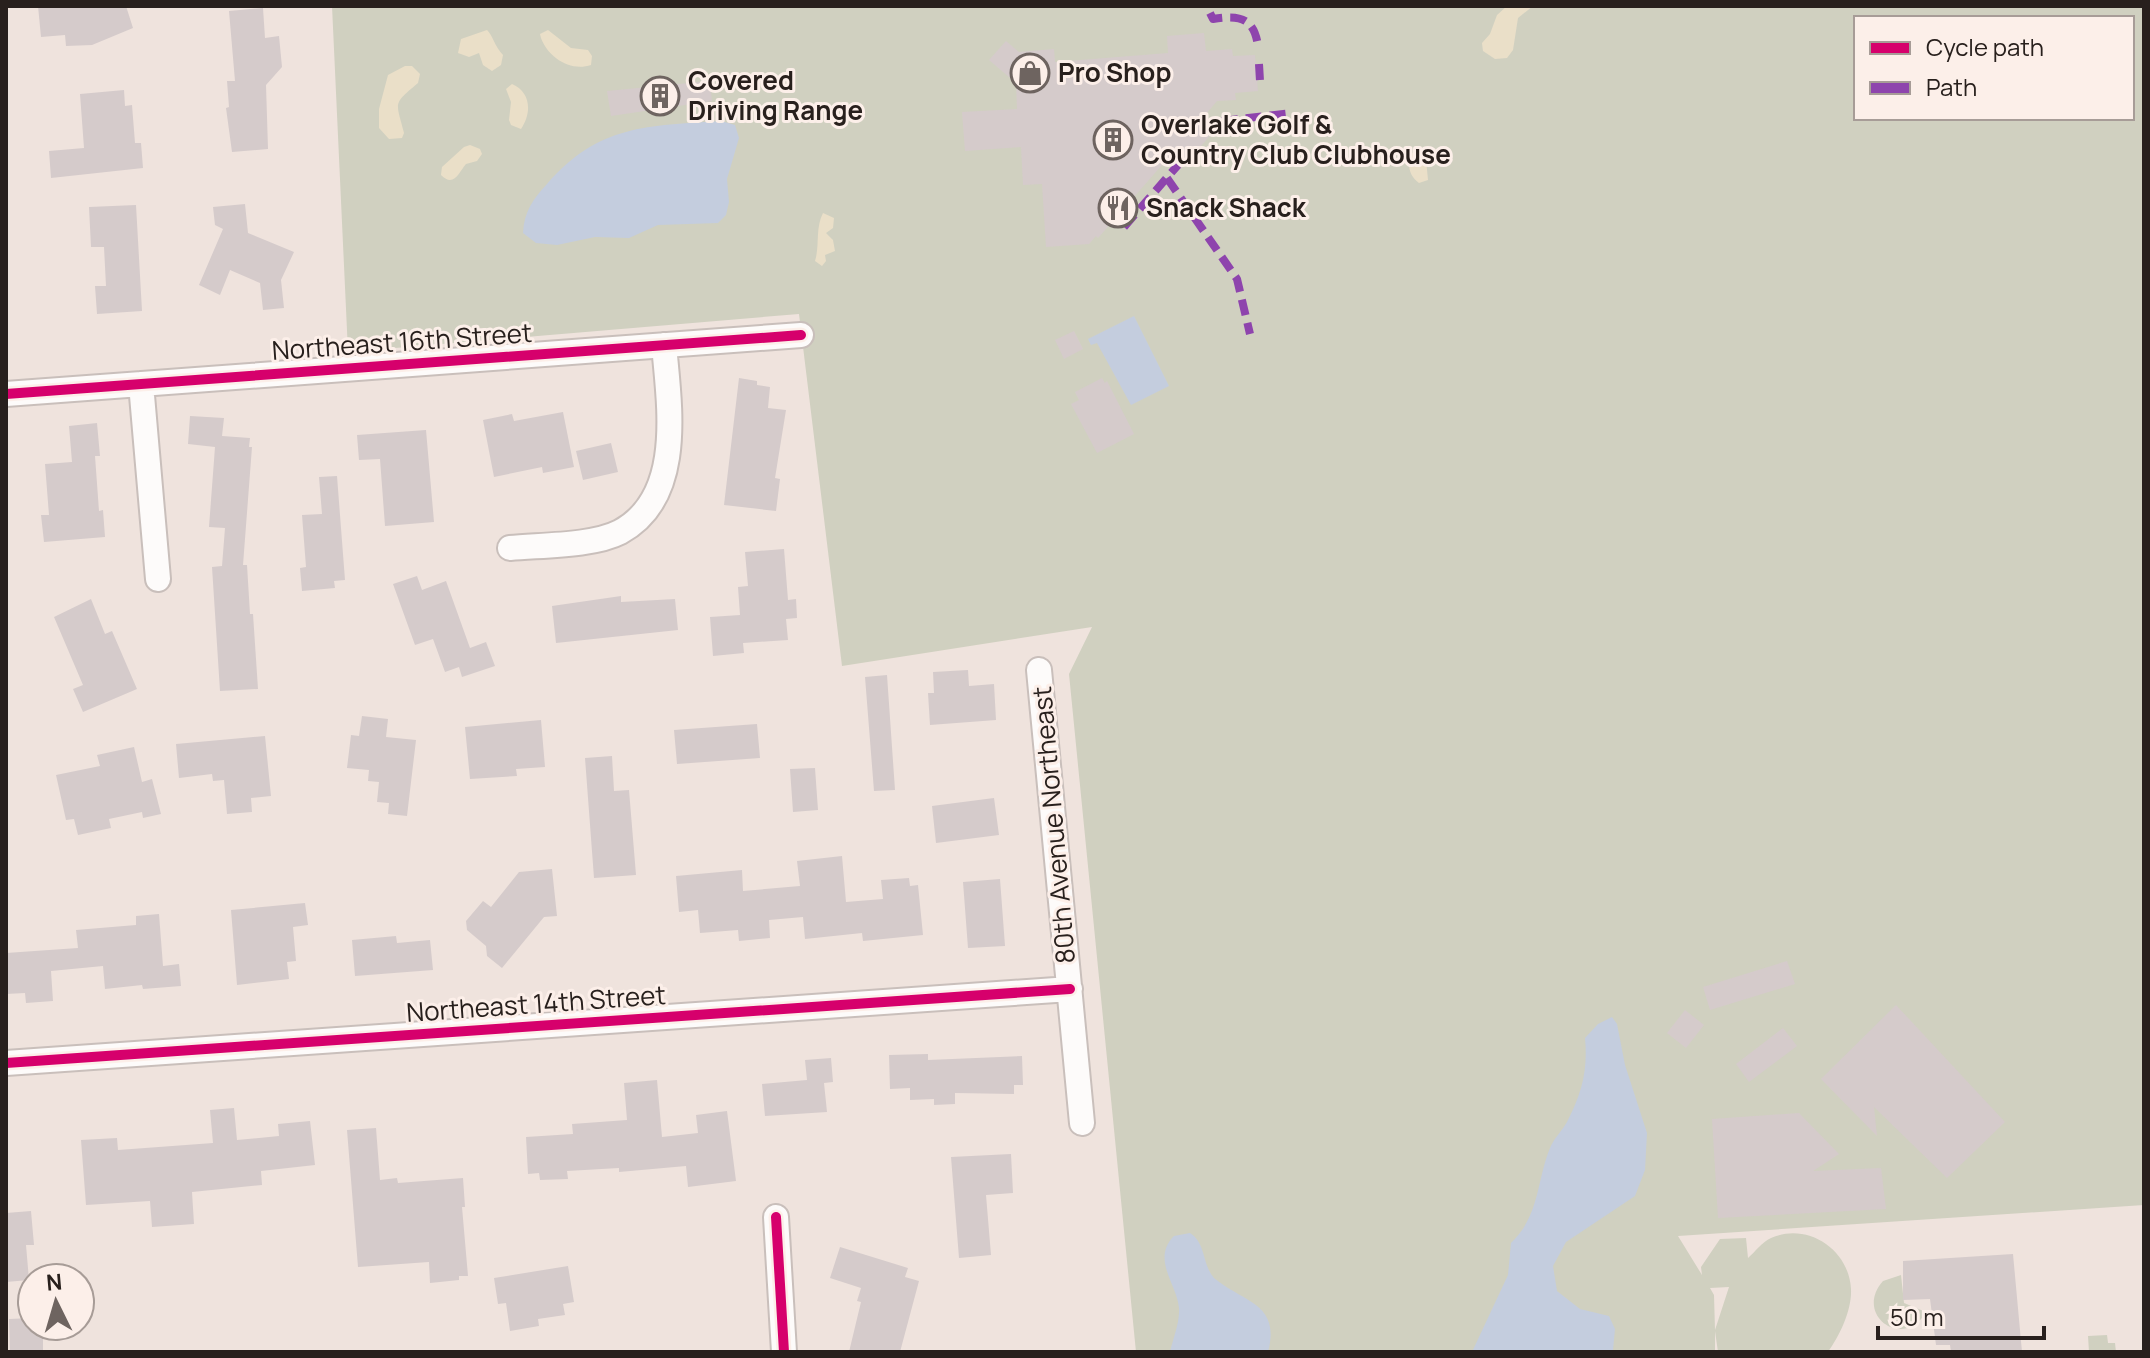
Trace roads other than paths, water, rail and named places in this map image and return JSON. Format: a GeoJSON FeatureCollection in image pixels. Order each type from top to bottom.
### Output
{"type":"FeatureCollection","features":[{"type":"Feature","properties":{"kind":"street","name":"Northeast 16th Street"},"geometry":{"type":"LineString","coordinates":[[6,394],[801,335]]}},
{"type":"Feature","properties":{"kind":"street"},"geometry":{"type":"LineString","coordinates":[[510,548],[593,540],[620,532],[643,512],[658,489],[668,459],[670,433],[664,345]]}},
{"type":"Feature","properties":{"kind":"street"},"geometry":{"type":"LineString","coordinates":[[141,384],[158,579]]}},
{"type":"Feature","properties":{"kind":"street","name":"80th Avenue Northeast"},"geometry":{"type":"LineString","coordinates":[[1039,670],[1082,1123]]}},
{"type":"Feature","properties":{"kind":"street","name":"Northeast 14th Street"},"geometry":{"type":"LineString","coordinates":[[6,1063],[1070,989]]}},
{"type":"Feature","properties":{"kind":"street"},"geometry":{"type":"LineString","coordinates":[[776,1217],[784,1352]]}},
{"type":"Feature","properties":{"kind":"water"},"geometry":{"type":"Polygon","coordinates":[[[721,121],[735,125],[739,138],[727,179],[729,202],[726,215],[718,223],[658,225],[629,238],[595,237],[557,245],[536,243],[523,233],[527,212],[537,195],[566,164],[586,150],[606,139],[648,127],[721,121]]]}},
{"type":"Feature","properties":{"kind":"water"},"geometry":{"type":"Polygon","coordinates":[[[1134,316],[1169,386],[1131,405],[1097,343],[1091,345],[1088,339],[1134,316]]]}},
{"type":"Feature","properties":{"kind":"water"},"geometry":{"type":"Polygon","coordinates":[[[1612,1017],[1617,1024],[1625,1065],[1647,1133],[1645,1170],[1635,1196],[1566,1242],[1553,1266],[1557,1291],[1580,1309],[1609,1316],[1615,1329],[1613,1350],[1472,1352],[1508,1275],[1511,1243],[1532,1210],[1550,1148],[1577,1101],[1585,1071],[1585,1038],[1598,1024],[1612,1017]]]}},
{"type":"Feature","properties":{"kind":"water"},"geometry":{"type":"Polygon","coordinates":[[[1190,1233],[1199,1242],[1214,1278],[1265,1314],[1271,1336],[1268,1352],[1170,1352],[1179,1308],[1167,1272],[1165,1254],[1174,1236],[1190,1233]]]}},
{"type":"Feature","properties":{"kind":"place","name":"Pro Shop"},"geometry":{"type":"Point","coordinates":[1030,73]}},
{"type":"Feature","properties":{"kind":"place","name":"Covered Driving Range"},"geometry":{"type":"Point","coordinates":[660,96]}},
{"type":"Feature","properties":{"kind":"place","name":"Overlake Golf & Country Club Clubhouse"},"geometry":{"type":"Point","coordinates":[1113,140]}},
{"type":"Feature","properties":{"kind":"place","name":"Snack Shack"},"geometry":{"type":"Point","coordinates":[1118,208]}}]}
